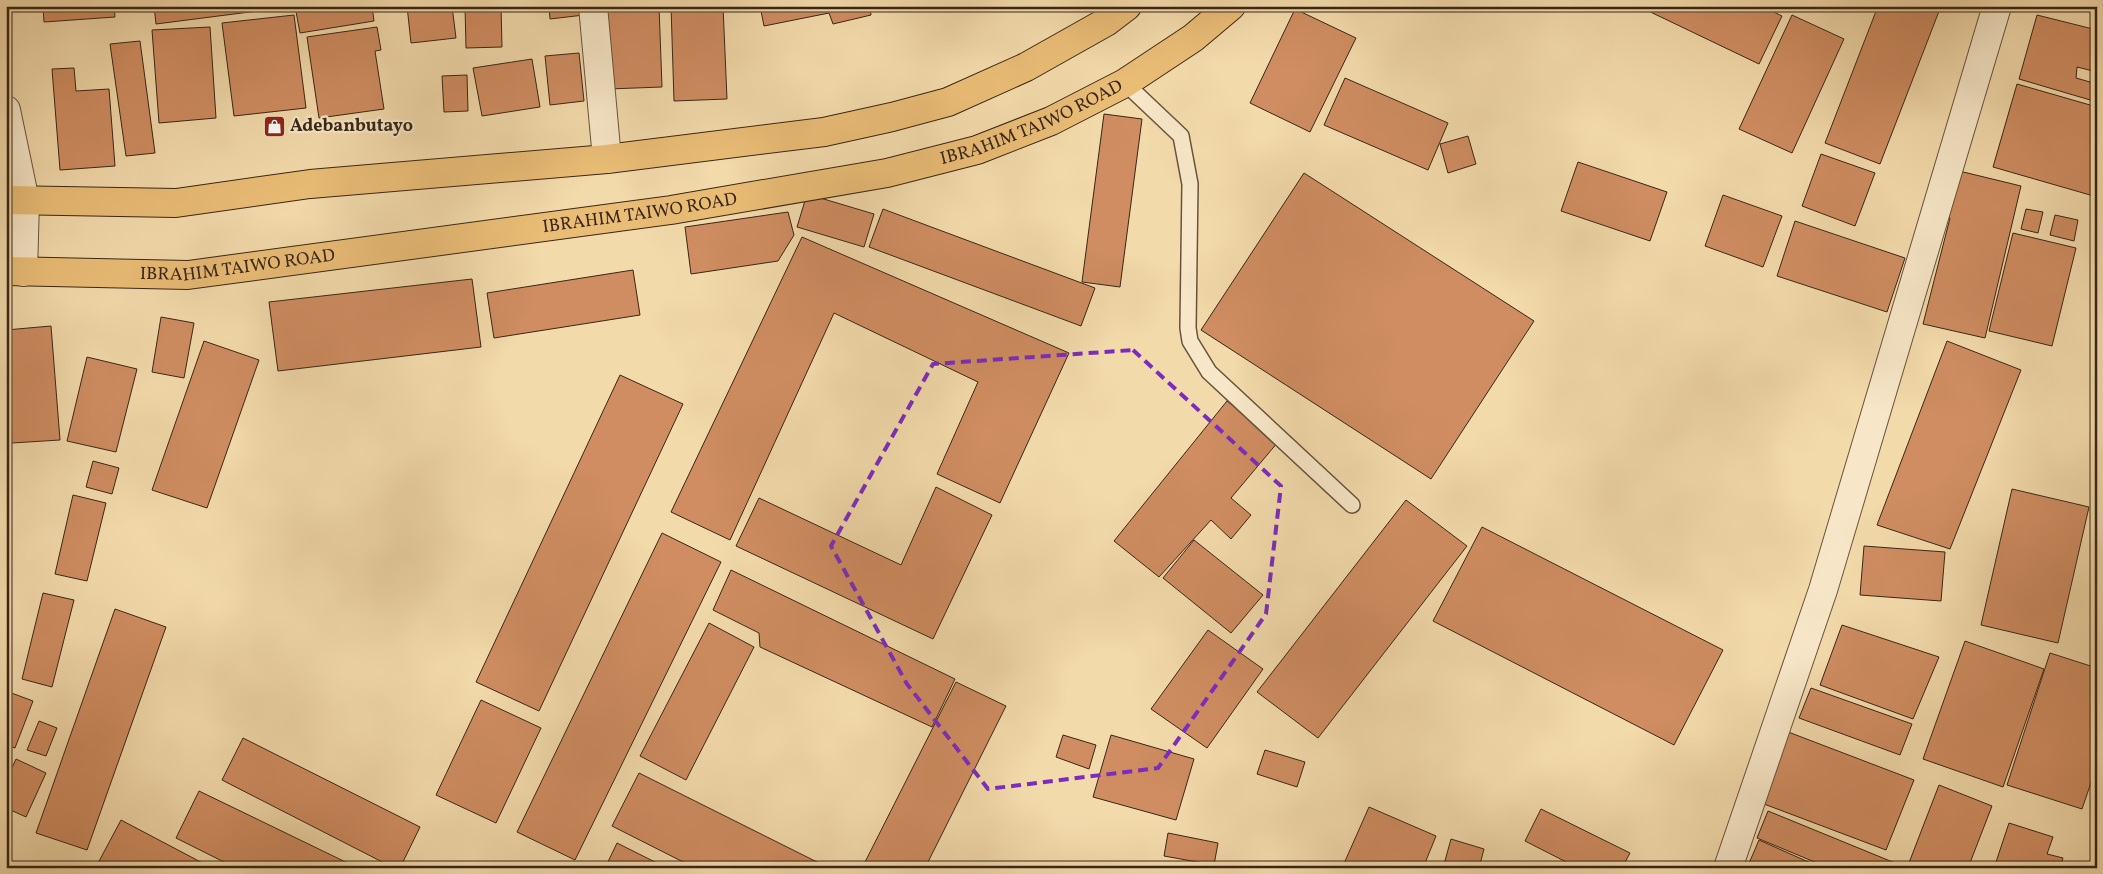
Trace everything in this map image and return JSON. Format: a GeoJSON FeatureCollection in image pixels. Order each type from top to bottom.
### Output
{"type":"FeatureCollection","features":[{"type":"Feature","properties":{"kind":"main road"},"geometry":{"type":"LineString","coordinates":[[16,200],[176,203],[310,184],[607,159],[824,132],[948,102],[1026,67],[1106,22],[1127,6]]}},
{"type":"Feature","properties":{"kind":"main road","name":"IBRAHIM TAIWO ROAD"},"geometry":{"type":"LineString","coordinates":[[15,272],[188,275],[671,210],[887,173],[977,150],[1051,121],[1125,83],[1193,38],[1231,6]]}},
{"type":"Feature","properties":{"kind":"street"},"geometry":{"type":"LineString","coordinates":[[593,6],[607,159]]}},
{"type":"Feature","properties":{"kind":"street"},"geometry":{"type":"LineString","coordinates":[[1728,868],[1824,590],[1997,6]]}},
{"type":"Feature","properties":{"kind":"street"},"geometry":{"type":"LineString","coordinates":[[6,110],[16,200],[15,272]]}},
{"type":"Feature","properties":{"kind":"lane"},"geometry":{"type":"LineString","coordinates":[[1125,83],[1180,136],[1190,184],[1188,328],[1190,341],[1209,372],[1352,505]]}},
{"type":"Feature","properties":{"kind":"highlighted area"},"geometry":{"type":"Polygon","coordinates":[[[1133,350],[1281,486],[1266,614],[1158,768],[988,789],[907,684],[831,546],[933,364],[1133,350]]]}},
{"type":"Feature","properties":{"kind":"building"},"geometry":{"type":"Polygon","coordinates":[[[43,6],[114,6],[115,17],[44,22],[43,6]]]}},
{"type":"Feature","properties":{"kind":"building"},"geometry":{"type":"Polygon","coordinates":[[[154,6],[272,6],[273,9],[156,24],[154,6]]]}},
{"type":"Feature","properties":{"kind":"building"},"geometry":{"type":"Polygon","coordinates":[[[295,6],[372,6],[374,21],[300,33],[295,6]]]}},
{"type":"Feature","properties":{"kind":"building"},"geometry":{"type":"Polygon","coordinates":[[[407,6],[452,6],[456,38],[411,43],[407,6]]]}},
{"type":"Feature","properties":{"kind":"building"},"geometry":{"type":"Polygon","coordinates":[[[465,6],[501,6],[502,47],[466,48],[465,6]]]}},
{"type":"Feature","properties":{"kind":"building"},"geometry":{"type":"Polygon","coordinates":[[[549,6],[583,6],[584,15],[550,19],[549,6]]]}},
{"type":"Feature","properties":{"kind":"building"},"geometry":{"type":"Polygon","coordinates":[[[605,6],[659,6],[662,87],[608,89],[605,6]]]}},
{"type":"Feature","properties":{"kind":"building"},"geometry":{"type":"Polygon","coordinates":[[[671,6],[723,6],[727,99],[674,101],[671,6]]]}},
{"type":"Feature","properties":{"kind":"building"},"geometry":{"type":"Polygon","coordinates":[[[760,6],[875,6],[870,7],[871,15],[833,24],[829,13],[764,26],[760,6]]]}},
{"type":"Feature","properties":{"kind":"building"},"geometry":{"type":"Polygon","coordinates":[[[1762,6],[1782,16],[1759,64],[1640,7],[1762,6]]]}},
{"type":"Feature","properties":{"kind":"building"},"geometry":{"type":"Polygon","coordinates":[[[1878,6],[1941,6],[1880,164],[1825,143],[1878,6]]]}},
{"type":"Feature","properties":{"kind":"building"},"geometry":{"type":"Polygon","coordinates":[[[1295,9],[1356,38],[1310,132],[1250,103],[1295,9]]]}},
{"type":"Feature","properties":{"kind":"building"},"geometry":{"type":"Polygon","coordinates":[[[294,15],[306,108],[234,116],[222,23],[294,15]]]}},
{"type":"Feature","properties":{"kind":"building"},"geometry":{"type":"Polygon","coordinates":[[[1792,15],[1844,39],[1792,153],[1739,129],[1792,15]]]}},
{"type":"Feature","properties":{"kind":"building"},"geometry":{"type":"Polygon","coordinates":[[[2037,15],[2097,30],[2097,72],[2077,67],[2076,78],[2097,84],[2097,102],[2019,79],[2037,15]]]}},
{"type":"Feature","properties":{"kind":"building"},"geometry":{"type":"Polygon","coordinates":[[[210,27],[216,118],[159,123],[152,30],[210,27]]]}},
{"type":"Feature","properties":{"kind":"building"},"geometry":{"type":"Polygon","coordinates":[[[377,27],[381,50],[375,51],[384,109],[319,118],[307,37],[377,27]]]}},
{"type":"Feature","properties":{"kind":"building"},"geometry":{"type":"Polygon","coordinates":[[[140,41],[155,153],[126,156],[110,44],[140,41]]]}},
{"type":"Feature","properties":{"kind":"building"},"geometry":{"type":"Polygon","coordinates":[[[579,53],[584,101],[550,105],[545,56],[579,53]]]}},
{"type":"Feature","properties":{"kind":"building"},"geometry":{"type":"Polygon","coordinates":[[[532,59],[540,107],[482,116],[473,68],[532,59]]]}},
{"type":"Feature","properties":{"kind":"building"},"geometry":{"type":"Polygon","coordinates":[[[74,68],[76,91],[109,89],[115,166],[60,170],[52,69],[74,68]]]}},
{"type":"Feature","properties":{"kind":"building"},"geometry":{"type":"Polygon","coordinates":[[[467,75],[468,111],[444,112],[442,76],[467,75]]]}},
{"type":"Feature","properties":{"kind":"building"},"geometry":{"type":"Polygon","coordinates":[[[1345,78],[1448,123],[1428,170],[1324,125],[1345,78]]]}},
{"type":"Feature","properties":{"kind":"building"},"geometry":{"type":"Polygon","coordinates":[[[2017,84],[2097,107],[2097,197],[1993,167],[2017,84]]]}},
{"type":"Feature","properties":{"kind":"building"},"geometry":{"type":"Polygon","coordinates":[[[1104,114],[1142,119],[1120,287],[1082,282],[1104,114]]]}},
{"type":"Feature","properties":{"kind":"building"},"geometry":{"type":"Polygon","coordinates":[[[1468,136],[1476,164],[1448,173],[1440,144],[1468,136]]]}},
{"type":"Feature","properties":{"kind":"building"},"geometry":{"type":"Polygon","coordinates":[[[1821,154],[1875,173],[1855,226],[1802,206],[1821,154]]]}},
{"type":"Feature","properties":{"kind":"building"},"geometry":{"type":"Polygon","coordinates":[[[1578,162],[1667,192],[1650,241],[1561,211],[1578,162]]]}},
{"type":"Feature","properties":{"kind":"building"},"geometry":{"type":"Polygon","coordinates":[[[1951,169],[2021,186],[1985,338],[1923,324],[1950,218],[1939,215],[1951,169]]]}},
{"type":"Feature","properties":{"kind":"building"},"geometry":{"type":"Polygon","coordinates":[[[1304,173],[1534,321],[1431,479],[1201,330],[1304,173]]]}},
{"type":"Feature","properties":{"kind":"building"},"geometry":{"type":"Polygon","coordinates":[[[807,194],[874,214],[864,247],[797,227],[807,194]]]}},
{"type":"Feature","properties":{"kind":"building"},"geometry":{"type":"Polygon","coordinates":[[[1723,195],[1782,216],[1763,267],[1705,246],[1723,195]]]}},
{"type":"Feature","properties":{"kind":"building"},"geometry":{"type":"Polygon","coordinates":[[[883,209],[1095,288],[1081,326],[869,247],[883,209]]]}},
{"type":"Feature","properties":{"kind":"building"},"geometry":{"type":"Polygon","coordinates":[[[2026,209],[2043,212],[2038,233],[2021,229],[2026,209]]]}},
{"type":"Feature","properties":{"kind":"building"},"geometry":{"type":"Polygon","coordinates":[[[788,212],[794,235],[778,261],[691,274],[685,227],[788,212]]]}},
{"type":"Feature","properties":{"kind":"building"},"geometry":{"type":"Polygon","coordinates":[[[2055,215],[2078,220],[2074,241],[2050,235],[2055,215]]]}},
{"type":"Feature","properties":{"kind":"building"},"geometry":{"type":"Polygon","coordinates":[[[1795,221],[1905,258],[1887,312],[1777,276],[1795,221]]]}},
{"type":"Feature","properties":{"kind":"building"},"geometry":{"type":"Polygon","coordinates":[[[2013,233],[2076,248],[2052,346],[1989,331],[2013,233]]]}},
{"type":"Feature","properties":{"kind":"building"},"geometry":{"type":"Polygon","coordinates":[[[802,237],[1069,353],[1000,503],[937,474],[978,382],[834,313],[730,540],[671,512],[802,237]]]}},
{"type":"Feature","properties":{"kind":"building"},"geometry":{"type":"Polygon","coordinates":[[[633,270],[640,315],[494,338],[487,293],[633,270]]]}},
{"type":"Feature","properties":{"kind":"building"},"geometry":{"type":"Polygon","coordinates":[[[472,279],[481,347],[278,371],[269,302],[472,279]]]}},
{"type":"Feature","properties":{"kind":"building"},"geometry":{"type":"Polygon","coordinates":[[[161,317],[194,323],[184,378],[152,372],[161,317]]]}},
{"type":"Feature","properties":{"kind":"building"},"geometry":{"type":"Polygon","coordinates":[[[51,326],[60,440],[12,443],[6,376],[6,330],[51,326]]]}},
{"type":"Feature","properties":{"kind":"building"},"geometry":{"type":"Polygon","coordinates":[[[204,341],[259,360],[207,508],[152,490],[204,341]]]}},
{"type":"Feature","properties":{"kind":"building"},"geometry":{"type":"Polygon","coordinates":[[[1947,341],[2021,370],[1950,549],[1877,525],[1947,341]]]}},
{"type":"Feature","properties":{"kind":"building"},"geometry":{"type":"Polygon","coordinates":[[[87,357],[137,369],[116,452],[67,441],[87,357]]]}},
{"type":"Feature","properties":{"kind":"building"},"geometry":{"type":"Polygon","coordinates":[[[620,375],[683,404],[539,711],[476,682],[620,375]]]}},
{"type":"Feature","properties":{"kind":"building"},"geometry":{"type":"Polygon","coordinates":[[[1227,401],[1278,442],[1231,498],[1251,515],[1231,539],[1211,520],[1159,577],[1114,541],[1227,401]]]}},
{"type":"Feature","properties":{"kind":"building"},"geometry":{"type":"Polygon","coordinates":[[[93,461],[119,468],[112,494],[86,487],[93,461]]]}},
{"type":"Feature","properties":{"kind":"building"},"geometry":{"type":"Polygon","coordinates":[[[936,487],[992,515],[933,639],[736,546],[759,498],[901,565],[936,487]]]}},
{"type":"Feature","properties":{"kind":"building"},"geometry":{"type":"Polygon","coordinates":[[[2012,489],[2089,507],[2058,643],[1981,625],[2012,489]]]}},
{"type":"Feature","properties":{"kind":"building"},"geometry":{"type":"Polygon","coordinates":[[[73,495],[106,503],[87,581],[55,574],[73,495]]]}},
{"type":"Feature","properties":{"kind":"building"},"geometry":{"type":"Polygon","coordinates":[[[1406,500],[1467,546],[1318,738],[1257,692],[1406,500]]]}},
{"type":"Feature","properties":{"kind":"building"},"geometry":{"type":"Polygon","coordinates":[[[6,506],[12,508],[6,530],[6,506]]]}},
{"type":"Feature","properties":{"kind":"building"},"geometry":{"type":"Polygon","coordinates":[[[1482,527],[1723,650],[1674,745],[1433,621],[1482,527]]]}},
{"type":"Feature","properties":{"kind":"building"},"geometry":{"type":"Polygon","coordinates":[[[662,533],[721,562],[575,860],[517,832],[662,533]]]}},
{"type":"Feature","properties":{"kind":"building"},"geometry":{"type":"Polygon","coordinates":[[[1194,540],[1263,595],[1231,633],[1163,578],[1194,540]]]}},
{"type":"Feature","properties":{"kind":"building"},"geometry":{"type":"Polygon","coordinates":[[[1864,546],[1945,552],[1941,601],[1860,595],[1864,546]]]}},
{"type":"Feature","properties":{"kind":"building"},"geometry":{"type":"Polygon","coordinates":[[[731,570],[955,679],[932,727],[760,647],[759,633],[713,610],[731,570]]]}},
{"type":"Feature","properties":{"kind":"building"},"geometry":{"type":"Polygon","coordinates":[[[43,593],[74,600],[52,687],[22,679],[43,593]]]}},
{"type":"Feature","properties":{"kind":"building"},"geometry":{"type":"Polygon","coordinates":[[[115,609],[166,627],[87,850],[36,833],[115,609]]]}},
{"type":"Feature","properties":{"kind":"building"},"geometry":{"type":"Polygon","coordinates":[[[709,623],[754,647],[686,780],[640,756],[709,623]]]}},
{"type":"Feature","properties":{"kind":"building"},"geometry":{"type":"Polygon","coordinates":[[[1842,625],[1939,657],[1913,719],[1820,685],[1842,625]]]}},
{"type":"Feature","properties":{"kind":"building"},"geometry":{"type":"Polygon","coordinates":[[[1208,630],[1263,669],[1207,748],[1151,709],[1208,630]]]}},
{"type":"Feature","properties":{"kind":"building"},"geometry":{"type":"Polygon","coordinates":[[[6,631],[12,633],[6,648],[6,631]]]}},
{"type":"Feature","properties":{"kind":"building"},"geometry":{"type":"Polygon","coordinates":[[[1965,641],[2044,669],[2003,787],[1923,759],[1965,641]]]}},
{"type":"Feature","properties":{"kind":"building"},"geometry":{"type":"Polygon","coordinates":[[[2050,653],[2097,668],[2097,765],[2082,809],[2007,785],[2050,653]]]}},
{"type":"Feature","properties":{"kind":"building"},"geometry":{"type":"Polygon","coordinates":[[[956,682],[1006,706],[925,868],[862,868],[956,682]]]}},
{"type":"Feature","properties":{"kind":"building"},"geometry":{"type":"Polygon","coordinates":[[[1811,688],[1912,724],[1900,755],[1799,718],[1811,688]]]}},
{"type":"Feature","properties":{"kind":"building"},"geometry":{"type":"Polygon","coordinates":[[[6,691],[33,701],[15,748],[6,745],[6,691]]]}},
{"type":"Feature","properties":{"kind":"building"},"geometry":{"type":"Polygon","coordinates":[[[481,700],[541,728],[496,823],[436,795],[481,700]]]}},
{"type":"Feature","properties":{"kind":"building"},"geometry":{"type":"Polygon","coordinates":[[[39,721],[57,728],[46,756],[27,750],[39,721]]]}},
{"type":"Feature","properties":{"kind":"building"},"geometry":{"type":"Polygon","coordinates":[[[1783,730],[1914,780],[1886,850],[1756,801],[1783,730]]]}},
{"type":"Feature","properties":{"kind":"building"},"geometry":{"type":"Polygon","coordinates":[[[1063,735],[1096,745],[1089,769],[1056,757],[1063,735]]]}},
{"type":"Feature","properties":{"kind":"building"},"geometry":{"type":"Polygon","coordinates":[[[1111,735],[1194,759],[1176,820],[1093,797],[1111,735]]]}},
{"type":"Feature","properties":{"kind":"building"},"geometry":{"type":"Polygon","coordinates":[[[243,738],[420,827],[400,868],[394,868],[222,780],[243,738]]]}},
{"type":"Feature","properties":{"kind":"building"},"geometry":{"type":"Polygon","coordinates":[[[1265,750],[1305,762],[1297,787],[1257,774],[1265,750]]]}},
{"type":"Feature","properties":{"kind":"building"},"geometry":{"type":"Polygon","coordinates":[[[16,759],[46,773],[26,817],[6,808],[6,781],[16,759]]]}},
{"type":"Feature","properties":{"kind":"building"},"geometry":{"type":"Polygon","coordinates":[[[639,773],[829,868],[695,868],[612,826],[639,773]]]}},
{"type":"Feature","properties":{"kind":"building"},"geometry":{"type":"Polygon","coordinates":[[[1939,785],[1992,806],[1968,868],[1907,868],[1939,785]]]}},
{"type":"Feature","properties":{"kind":"building"},"geometry":{"type":"Polygon","coordinates":[[[199,791],[358,868],[236,868],[176,838],[199,791]]]}},
{"type":"Feature","properties":{"kind":"building"},"geometry":{"type":"Polygon","coordinates":[[[1369,807],[1436,836],[1423,868],[1342,868],[1369,807]]]}},
{"type":"Feature","properties":{"kind":"building"},"geometry":{"type":"Polygon","coordinates":[[[1541,809],[1630,853],[1622,868],[1578,868],[1525,841],[1541,809]]]}},
{"type":"Feature","properties":{"kind":"building"},"geometry":{"type":"Polygon","coordinates":[[[1768,811],[1900,865],[1898,868],[1829,868],[1757,838],[1768,811]]]}},
{"type":"Feature","properties":{"kind":"building"},"geometry":{"type":"Polygon","coordinates":[[[121,820],[212,868],[103,868],[97,865],[121,820]]]}},
{"type":"Feature","properties":{"kind":"building"},"geometry":{"type":"Polygon","coordinates":[[[2009,823],[2053,837],[2047,854],[2063,858],[2060,868],[1994,868],[2009,823]]]}},
{"type":"Feature","properties":{"kind":"building"},"geometry":{"type":"Polygon","coordinates":[[[1168,833],[1218,843],[1214,865],[1164,856],[1168,833]]]}},
{"type":"Feature","properties":{"kind":"building"},"geometry":{"type":"Polygon","coordinates":[[[1451,839],[1484,849],[1479,868],[1443,868],[1451,839]]]}},
{"type":"Feature","properties":{"kind":"building"},"geometry":{"type":"Polygon","coordinates":[[[1759,840],[1822,868],[1747,868],[1759,840]]]}},
{"type":"Feature","properties":{"kind":"building"},"geometry":{"type":"Polygon","coordinates":[[[617,843],[667,868],[605,868],[617,843]]]}},
{"type":"Feature","properties":{"kind":"place","name":"Adebanbutayo"},"geometry":{"type":"Point","coordinates":[274,126]}}]}
